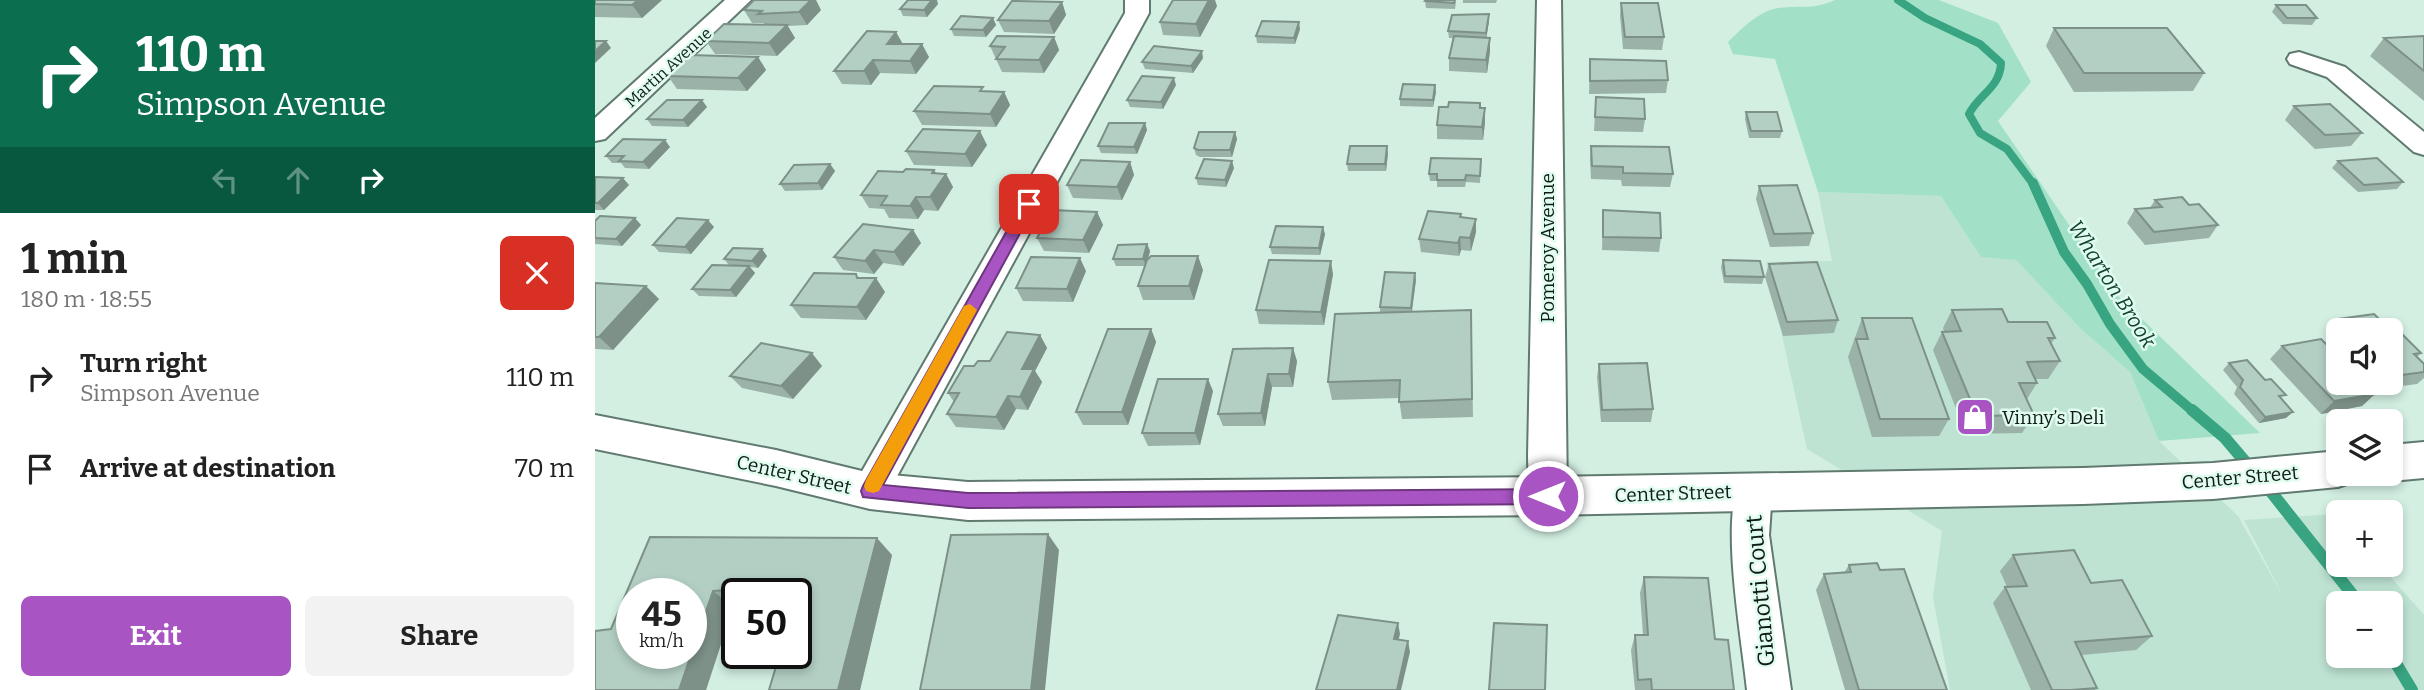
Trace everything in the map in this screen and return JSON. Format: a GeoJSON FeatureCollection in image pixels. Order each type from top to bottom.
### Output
{"type":"FeatureCollection","features":[{"type":"Feature","properties":{"kind":"main road","name":"Center Street"},"geometry":{"type":"LineString","coordinates":[[595,432],[776,468],[870,491],[968,500],[1548,496],[2083,486],[2213,481],[2326,470]]}},
{"type":"Feature","properties":{"kind":"main road"},"geometry":{"type":"LineString","coordinates":[[2403,462],[2424,460]]}},
{"type":"Feature","properties":{"kind":"street","name":"Martin Avenue"},"geometry":{"type":"LineString","coordinates":[[595,133],[739,0]]}},
{"type":"Feature","properties":{"kind":"street"},"geometry":{"type":"LineString","coordinates":[[870,491],[894,443],[1137,13],[1137,0]]}},
{"type":"Feature","properties":{"kind":"street","name":"Pomeroy Avenue"},"geometry":{"type":"LineString","coordinates":[[1548,496],[1546,442],[1549,0]]}},
{"type":"Feature","properties":{"kind":"street"},"geometry":{"type":"LineString","coordinates":[[2299,59],[2336,72],[2424,146]]}},
{"type":"Feature","properties":{"kind":"street","name":"Gianotti Court"},"geometry":{"type":"LineString","coordinates":[[1753,491],[1750,535],[1769,690]]}},
{"type":"Feature","properties":{"kind":"shaded area"},"geometry":{"type":"Polygon","coordinates":[[[1835,0],[1939,0],[1998,23],[2031,82],[1998,121],[2117,295],[2260,433],[2159,441],[2130,372],[2081,329],[2016,260],[1981,257],[1941,196],[1818,192],[1775,59],[1733,54],[1728,42],[1765,12],[1787,7],[1814,6],[1835,0]]]}},
{"type":"Feature","properties":{"kind":"shaded area"},"geometry":{"type":"Polygon","coordinates":[[[1818,192],[1941,196],[1981,256],[2016,260],[2081,329],[2130,372],[2159,441],[2238,516],[2284,598],[2244,520],[2326,515],[2326,577],[2391,577],[2403,591],[2326,591],[2326,668],[2403,668],[2403,591],[2424,615],[2424,690],[1950,690],[1933,597],[1942,531],[1807,449],[1766,262],[1832,261],[1818,192]]]}},
{"type":"Feature","properties":{"kind":"building"},"geometry":{"type":"Polygon","coordinates":[[[595,0],[638,0],[632,5],[595,4],[595,0]]]}},
{"type":"Feature","properties":{"kind":"building"},"geometry":{"type":"Polygon","coordinates":[[[754,0],[811,0],[799,12],[758,14],[762,11],[744,10],[754,0]]]}},
{"type":"Feature","properties":{"kind":"building"},"geometry":{"type":"Polygon","coordinates":[[[908,0],[932,0],[924,10],[900,9],[908,0]]]}},
{"type":"Feature","properties":{"kind":"building"},"geometry":{"type":"Polygon","coordinates":[[[1173,0],[1209,0],[1196,24],[1160,22],[1173,0]]]}},
{"type":"Feature","properties":{"kind":"building"},"geometry":{"type":"Polygon","coordinates":[[[1426,0],[1455,0],[1454,3],[1426,0]]]}},
{"type":"Feature","properties":{"kind":"building"},"geometry":{"type":"Polygon","coordinates":[[[1012,1],[1062,2],[1049,21],[998,20],[1012,1]]]}},
{"type":"Feature","properties":{"kind":"building"},"geometry":{"type":"Polygon","coordinates":[[[1621,3],[1658,3],[1664,37],[1625,37],[1621,3]]]}},
{"type":"Feature","properties":{"kind":"building"},"geometry":{"type":"Polygon","coordinates":[[[2276,5],[2306,5],[2317,18],[2287,18],[2276,5]]]}},
{"type":"Feature","properties":{"kind":"building"},"geometry":{"type":"Polygon","coordinates":[[[1489,14],[1486,33],[1448,31],[1452,15],[1489,14]]]}},
{"type":"Feature","properties":{"kind":"building"},"geometry":{"type":"Polygon","coordinates":[[[961,16],[993,18],[983,30],[951,29],[961,16]]]}},
{"type":"Feature","properties":{"kind":"building"},"geometry":{"type":"Polygon","coordinates":[[[1262,21],[1299,22],[1294,38],[1256,36],[1262,21]]]}},
{"type":"Feature","properties":{"kind":"building"},"geometry":{"type":"Polygon","coordinates":[[[724,24],[787,25],[769,43],[706,41],[724,24]]]}},
{"type":"Feature","properties":{"kind":"building"},"geometry":{"type":"Polygon","coordinates":[[[2054,28],[2167,28],[2204,73],[2084,73],[2054,28]]]}},
{"type":"Feature","properties":{"kind":"building"},"geometry":{"type":"Polygon","coordinates":[[[867,31],[896,32],[887,44],[922,44],[910,61],[873,60],[864,71],[834,71],[867,31]]]}},
{"type":"Feature","properties":{"kind":"building"},"geometry":{"type":"Polygon","coordinates":[[[997,36],[1054,37],[1039,60],[996,59],[1005,47],[990,46],[997,36]]]}},
{"type":"Feature","properties":{"kind":"building"},"geometry":{"type":"Polygon","coordinates":[[[1454,36],[1490,38],[1486,60],[1449,58],[1454,36]]]}},
{"type":"Feature","properties":{"kind":"building"},"geometry":{"type":"Polygon","coordinates":[[[2424,36],[2424,71],[2384,38],[2424,36]]]}},
{"type":"Feature","properties":{"kind":"building"},"geometry":{"type":"Polygon","coordinates":[[[595,41],[606,41],[595,51],[595,41]]]}},
{"type":"Feature","properties":{"kind":"building"},"geometry":{"type":"Polygon","coordinates":[[[1154,46],[1202,51],[1191,66],[1142,62],[1154,46]]]}},
{"type":"Feature","properties":{"kind":"building"},"geometry":{"type":"Polygon","coordinates":[[[689,55],[758,57],[738,78],[668,76],[689,55]]]}},
{"type":"Feature","properties":{"kind":"building"},"geometry":{"type":"Polygon","coordinates":[[[1590,59],[1666,61],[1668,80],[1590,81],[1590,59]]]}},
{"type":"Feature","properties":{"kind":"building"},"geometry":{"type":"Polygon","coordinates":[[[1142,76],[1174,78],[1161,102],[1127,100],[1142,76]]]}},
{"type":"Feature","properties":{"kind":"building"},"geometry":{"type":"Polygon","coordinates":[[[1403,84],[1435,85],[1433,100],[1400,99],[1403,84]]]}},
{"type":"Feature","properties":{"kind":"building"},"geometry":{"type":"Polygon","coordinates":[[[934,86],[983,87],[980,91],[1004,92],[990,114],[914,111],[934,86]]]}},
{"type":"Feature","properties":{"kind":"building"},"geometry":{"type":"Polygon","coordinates":[[[1596,97],[1644,99],[1645,119],[1595,117],[1596,97]]]}},
{"type":"Feature","properties":{"kind":"building"},"geometry":{"type":"Polygon","coordinates":[[[667,100],[702,100],[683,120],[647,119],[667,100]]]}},
{"type":"Feature","properties":{"kind":"building"},"geometry":{"type":"Polygon","coordinates":[[[1449,102],[1480,103],[1480,108],[1485,108],[1482,127],[1437,125],[1439,107],[1448,107],[1449,102]]]}},
{"type":"Feature","properties":{"kind":"building"},"geometry":{"type":"Polygon","coordinates":[[[2330,104],[2362,133],[2325,135],[2294,106],[2330,104]]]}},
{"type":"Feature","properties":{"kind":"building"},"geometry":{"type":"Polygon","coordinates":[[[1746,112],[1777,112],[1782,131],[1751,131],[1746,112]]]}},
{"type":"Feature","properties":{"kind":"building"},"geometry":{"type":"Polygon","coordinates":[[[1109,123],[1145,123],[1134,147],[1098,146],[1109,123]]]}},
{"type":"Feature","properties":{"kind":"building"},"geometry":{"type":"Polygon","coordinates":[[[923,129],[980,131],[965,154],[906,151],[923,129]]]}},
{"type":"Feature","properties":{"kind":"building"},"geometry":{"type":"Polygon","coordinates":[[[1199,132],[1235,132],[1230,150],[1198,150],[1194,148],[1199,132]]]}},
{"type":"Feature","properties":{"kind":"building"},"geometry":{"type":"Polygon","coordinates":[[[623,139],[665,140],[643,162],[619,161],[624,156],[606,156],[623,139]]]}},
{"type":"Feature","properties":{"kind":"building"},"geometry":{"type":"Polygon","coordinates":[[[1350,146],[1387,146],[1385,164],[1347,164],[1350,146]]]}},
{"type":"Feature","properties":{"kind":"building"},"geometry":{"type":"Polygon","coordinates":[[[1591,146],[1669,147],[1673,174],[1623,173],[1623,167],[1592,166],[1591,146]]]}},
{"type":"Feature","properties":{"kind":"building"},"geometry":{"type":"Polygon","coordinates":[[[1431,158],[1481,159],[1480,176],[1466,175],[1465,180],[1437,180],[1437,174],[1429,174],[1431,158]]]}},
{"type":"Feature","properties":{"kind":"building"},"geometry":{"type":"Polygon","coordinates":[[[2377,158],[2403,182],[2364,185],[2338,161],[2377,158]]]}},
{"type":"Feature","properties":{"kind":"building"},"geometry":{"type":"Polygon","coordinates":[[[1204,159],[1232,161],[1225,180],[1196,178],[1204,159]]]}},
{"type":"Feature","properties":{"kind":"building"},"geometry":{"type":"Polygon","coordinates":[[[1081,160],[1130,162],[1117,187],[1067,185],[1081,160]]]}},
{"type":"Feature","properties":{"kind":"building"},"geometry":{"type":"Polygon","coordinates":[[[830,164],[818,183],[780,184],[794,165],[830,164]]]}},
{"type":"Feature","properties":{"kind":"building"},"geometry":{"type":"Polygon","coordinates":[[[906,169],[934,170],[932,173],[946,174],[930,197],[916,197],[910,206],[881,205],[887,196],[861,195],[878,171],[903,172],[906,169]]]}},
{"type":"Feature","properties":{"kind":"building"},"geometry":{"type":"Polygon","coordinates":[[[595,177],[623,178],[595,203],[595,177]]]}},
{"type":"Feature","properties":{"kind":"building"},"geometry":{"type":"Polygon","coordinates":[[[1797,185],[1813,233],[1774,234],[1759,186],[1797,185]]]}},
{"type":"Feature","properties":{"kind":"building"},"geometry":{"type":"Polygon","coordinates":[[[2182,197],[2189,205],[2199,204],[2218,225],[2154,232],[2135,209],[2162,207],[2155,200],[2182,197]]]}},
{"type":"Feature","properties":{"kind":"building"},"geometry":{"type":"Polygon","coordinates":[[[1052,210],[1097,212],[1083,240],[1037,238],[1052,210]]]}},
{"type":"Feature","properties":{"kind":"building"},"geometry":{"type":"Polygon","coordinates":[[[1603,210],[1660,213],[1661,238],[1603,237],[1603,210]]]}},
{"type":"Feature","properties":{"kind":"building"},"geometry":{"type":"Polygon","coordinates":[[[1428,211],[1461,214],[1460,217],[1476,219],[1470,238],[1460,237],[1458,243],[1419,239],[1428,211]]]}},
{"type":"Feature","properties":{"kind":"building"},"geometry":{"type":"Polygon","coordinates":[[[600,216],[635,218],[616,239],[595,238],[595,221],[600,216]]]}},
{"type":"Feature","properties":{"kind":"building"},"geometry":{"type":"Polygon","coordinates":[[[677,218],[708,220],[685,247],[653,245],[677,218]]]}},
{"type":"Feature","properties":{"kind":"building"},"geometry":{"type":"Polygon","coordinates":[[[863,224],[913,230],[894,252],[874,250],[865,261],[834,257],[863,224]]]}},
{"type":"Feature","properties":{"kind":"building"},"geometry":{"type":"Polygon","coordinates":[[[1276,226],[1323,227],[1319,248],[1270,247],[1276,226]]]}},
{"type":"Feature","properties":{"kind":"building"},"geometry":{"type":"Polygon","coordinates":[[[1147,244],[1143,259],[1113,259],[1118,245],[1147,244]]]}},
{"type":"Feature","properties":{"kind":"building"},"geometry":{"type":"Polygon","coordinates":[[[733,248],[762,249],[752,261],[724,259],[733,248]]]}},
{"type":"Feature","properties":{"kind":"building"},"geometry":{"type":"Polygon","coordinates":[[[1151,256],[1198,256],[1189,286],[1138,286],[1151,256]]]}},
{"type":"Feature","properties":{"kind":"building"},"geometry":{"type":"Polygon","coordinates":[[[1031,257],[1080,258],[1067,289],[1016,288],[1031,257]]]}},
{"type":"Feature","properties":{"kind":"building"},"geometry":{"type":"Polygon","coordinates":[[[1269,260],[1331,261],[1321,312],[1256,310],[1269,260]]]}},
{"type":"Feature","properties":{"kind":"building"},"geometry":{"type":"Polygon","coordinates":[[[1723,260],[1760,261],[1764,277],[1725,276],[1723,260]]]}},
{"type":"Feature","properties":{"kind":"building"},"geometry":{"type":"Polygon","coordinates":[[[1817,262],[1838,320],[1787,322],[1769,264],[1817,262]]]}},
{"type":"Feature","properties":{"kind":"building"},"geometry":{"type":"Polygon","coordinates":[[[712,265],[749,266],[730,290],[692,289],[712,265]]]}},
{"type":"Feature","properties":{"kind":"building"},"geometry":{"type":"Polygon","coordinates":[[[1385,272],[1415,273],[1411,308],[1380,307],[1385,272]]]}},
{"type":"Feature","properties":{"kind":"building"},"geometry":{"type":"Polygon","coordinates":[[[814,273],[856,274],[857,278],[876,278],[857,307],[791,305],[814,273]]]}},
{"type":"Feature","properties":{"kind":"building"},"geometry":{"type":"Polygon","coordinates":[[[595,283],[646,286],[599,337],[595,337],[595,283]]]}},
{"type":"Feature","properties":{"kind":"building"},"geometry":{"type":"Polygon","coordinates":[[[2002,309],[2008,322],[2047,322],[2055,338],[2048,338],[2060,361],[2027,362],[2037,383],[2019,383],[2034,415],[1977,416],[1942,332],[1961,331],[1952,310],[2002,309]]]}},
{"type":"Feature","properties":{"kind":"building"},"geometry":{"type":"Polygon","coordinates":[[[1471,310],[1472,399],[1399,402],[1400,380],[1328,382],[1335,314],[1471,310]]]}},
{"type":"Feature","properties":{"kind":"building"},"geometry":{"type":"Polygon","coordinates":[[[2374,314],[2378,318],[2345,318],[2374,314]]]}},
{"type":"Feature","properties":{"kind":"building"},"geometry":{"type":"Polygon","coordinates":[[[1862,318],[1912,318],[1949,419],[1880,419],[1856,339],[1868,339],[1862,318]]]}},
{"type":"Feature","properties":{"kind":"building"},"geometry":{"type":"Polygon","coordinates":[[[1108,329],[1151,329],[1122,412],[1076,412],[1108,329]]]}},
{"type":"Feature","properties":{"kind":"building"},"geometry":{"type":"Polygon","coordinates":[[[1007,332],[1040,335],[1022,369],[1034,369],[1020,397],[1008,396],[996,417],[947,414],[959,393],[948,393],[964,366],[974,366],[978,361],[990,361],[1007,332]]]}},
{"type":"Feature","properties":{"kind":"building"},"geometry":{"type":"Polygon","coordinates":[[[2403,335],[2421,353],[2414,354],[2424,364],[2424,372],[2403,375],[2403,335]]]}},
{"type":"Feature","properties":{"kind":"building"},"geometry":{"type":"Polygon","coordinates":[[[2321,339],[2326,344],[2326,393],[2282,346],[2321,339]]]}},
{"type":"Feature","properties":{"kind":"building"},"geometry":{"type":"Polygon","coordinates":[[[761,343],[812,353],[781,386],[730,376],[761,343]]]}},
{"type":"Feature","properties":{"kind":"building"},"geometry":{"type":"Polygon","coordinates":[[[1293,348],[1289,374],[1268,374],[1261,413],[1218,414],[1233,349],[1293,348]]]}},
{"type":"Feature","properties":{"kind":"building"},"geometry":{"type":"Polygon","coordinates":[[[2247,360],[2265,380],[2271,379],[2286,395],[2279,396],[2293,412],[2265,417],[2240,387],[2243,380],[2229,363],[2247,360]]]}},
{"type":"Feature","properties":{"kind":"building"},"geometry":{"type":"Polygon","coordinates":[[[1647,363],[1653,409],[1602,410],[1599,364],[1647,363]]]}},
{"type":"Feature","properties":{"kind":"building"},"geometry":{"type":"Polygon","coordinates":[[[1158,379],[1208,379],[1195,433],[1142,433],[1158,379]]]}},
{"type":"Feature","properties":{"kind":"building"},"geometry":{"type":"Polygon","coordinates":[[[2328,395],[2369,395],[2334,401],[2328,395]]]}},
{"type":"Feature","properties":{"kind":"building"},"geometry":{"type":"Polygon","coordinates":[[[1048,534],[1031,690],[920,690],[951,535],[1048,534]]]}},
{"type":"Feature","properties":{"kind":"building"},"geometry":{"type":"Polygon","coordinates":[[[650,537],[877,538],[838,690],[769,690],[775,669],[812,669],[812,578],[721,578],[721,591],[713,591],[707,608],[707,578],[633,578],[650,537]]]}},
{"type":"Feature","properties":{"kind":"building"},"geometry":{"type":"Polygon","coordinates":[[[2074,550],[2091,583],[2122,580],[2152,636],[2075,642],[2097,688],[2052,690],[2005,587],[2027,586],[2013,555],[2074,550]]]}},
{"type":"Feature","properties":{"kind":"building"},"geometry":{"type":"Polygon","coordinates":[[[1877,563],[1880,570],[1904,569],[1947,690],[1859,690],[1824,574],[1851,572],[1849,565],[1877,563]]]}},
{"type":"Feature","properties":{"kind":"building"},"geometry":{"type":"Polygon","coordinates":[[[1644,577],[1708,578],[1715,639],[1728,640],[1734,690],[1652,690],[1651,679],[1638,680],[1635,635],[1648,635],[1644,577]]]}},
{"type":"Feature","properties":{"kind":"building"},"geometry":{"type":"Polygon","coordinates":[[[1338,615],[1398,623],[1394,639],[1408,641],[1397,690],[1316,690],[1338,615]]]}},
{"type":"Feature","properties":{"kind":"building"},"geometry":{"type":"Polygon","coordinates":[[[616,617],[616,669],[686,669],[679,690],[595,690],[595,631],[611,629],[616,617]]]}},
{"type":"Feature","properties":{"kind":"building"},"geometry":{"type":"Polygon","coordinates":[[[1494,623],[1547,625],[1545,690],[1489,690],[1494,623]]]}},
{"type":"Feature","properties":{"kind":"waterway","name":"Wharton Brook"},"geometry":{"type":"LineString","coordinates":[[1898,0],[1925,18],[1980,44],[2001,63],[1997,79],[1969,114],[1980,133],[2007,149],[2034,185]]}},
{"type":"Feature","properties":{"kind":"waterway","name":"Wharton Brook"},"geometry":{"type":"LineString","coordinates":[[2034,185],[2064,252],[2087,284],[2110,324],[2143,369],[2194,412]]}},
{"type":"Feature","properties":{"kind":"waterway","name":"Wharton Brook"},"geometry":{"type":"LineString","coordinates":[[2192,410],[2225,438],[2253,471]]}},
{"type":"Feature","properties":{"kind":"waterway","name":"Wharton Brook"},"geometry":{"type":"LineString","coordinates":[[2264,483],[2350,591]]}},
{"type":"Feature","properties":{"kind":"waterway","name":"Wharton Brook"},"geometry":{"type":"LineString","coordinates":[[2399,668],[2412,690]]}},
{"type":"Feature","properties":{"kind":"slow traffic"},"geometry":{"type":"LineString","coordinates":[[873,486],[894,443],[970,310]]}},
{"type":"Feature","properties":{"kind":"place","name":"Vinny’s Deli"},"geometry":{"type":"Point","coordinates":[1975,417]}},
{"type":"Feature","properties":{"kind":"route"},"geometry":{"type":"LineString","coordinates":[[1029,204],[894,443],[870,491],[968,500],[1548,496]]}}]}
